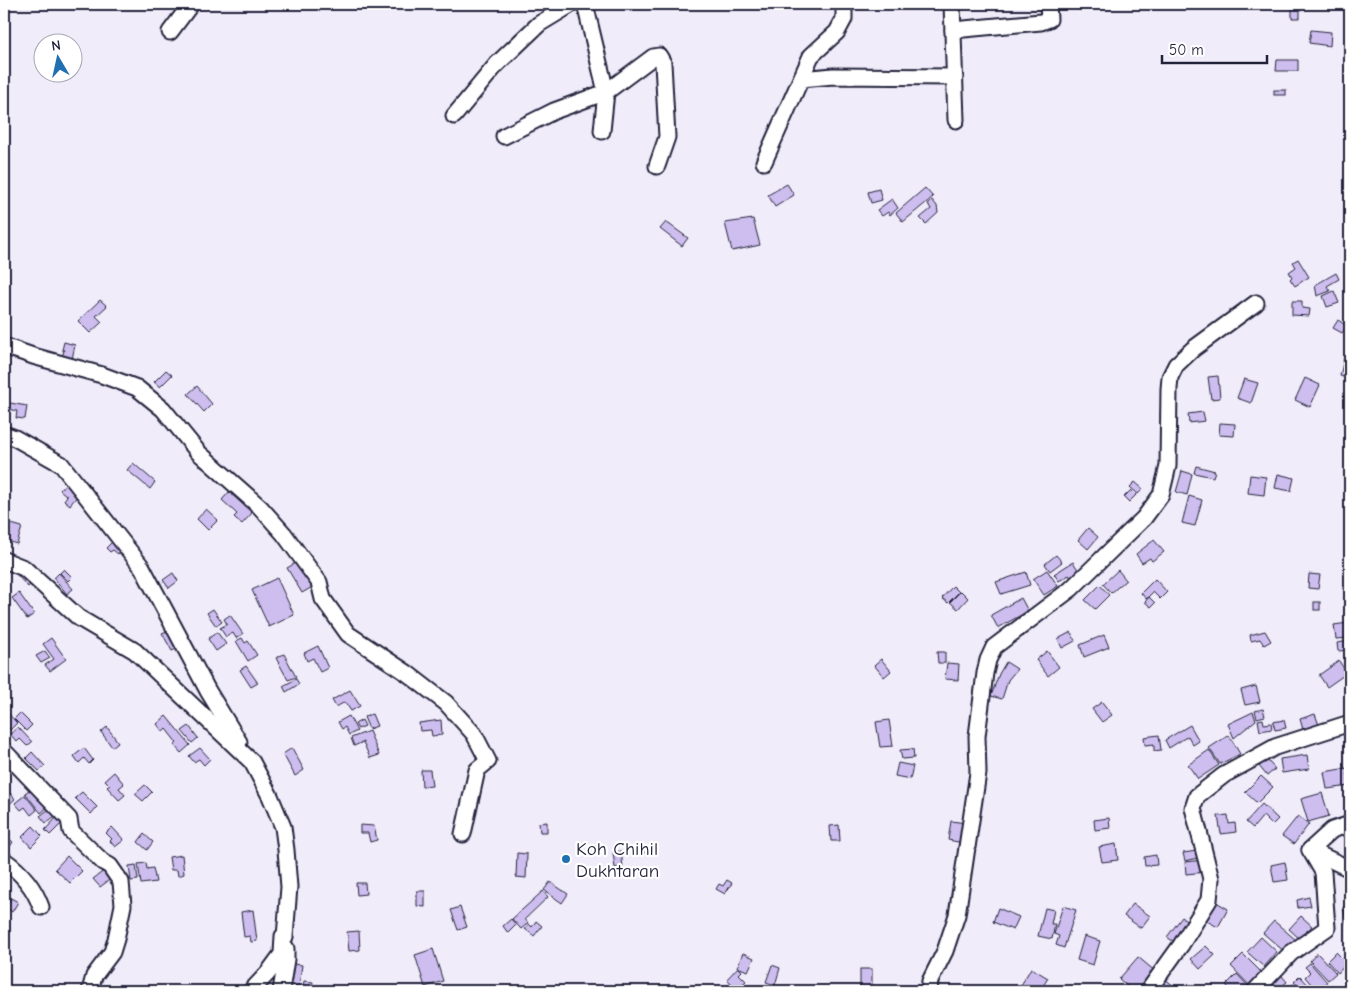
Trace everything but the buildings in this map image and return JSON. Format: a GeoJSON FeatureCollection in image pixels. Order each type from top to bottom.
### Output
{"type":"FeatureCollection","features":[{"type":"Feature","properties":{"kind":"street"},"geometry":{"type":"LineString","coordinates":[[170,32],[191,4]]}},
{"type":"Feature","properties":{"kind":"street"},"geometry":{"type":"LineString","coordinates":[[454,116],[496,64],[539,24],[572,4]]}},
{"type":"Feature","properties":{"kind":"street"},"geometry":{"type":"LineString","coordinates":[[585,4],[606,92],[602,131]]}},
{"type":"Feature","properties":{"kind":"street"},"geometry":{"type":"LineString","coordinates":[[764,162],[811,56],[837,32],[844,19],[844,4]]}},
{"type":"Feature","properties":{"kind":"street"},"geometry":{"type":"LineString","coordinates":[[952,4],[956,120]]}},
{"type":"Feature","properties":{"kind":"street"},"geometry":{"type":"LineString","coordinates":[[954,30],[1041,22],[1049,19],[1048,4]]}},
{"type":"Feature","properties":{"kind":"street"},"geometry":{"type":"LineString","coordinates":[[504,136],[554,111],[606,92],[653,57],[659,56],[663,63],[667,137],[657,166]]}},
{"type":"Feature","properties":{"kind":"street"},"geometry":{"type":"LineString","coordinates":[[801,79],[834,76],[955,77]]}},
{"type":"Feature","properties":{"kind":"street"},"geometry":{"type":"LineString","coordinates":[[929,991],[930,981],[946,951],[957,915],[978,773],[977,736],[988,660],[994,647],[1071,589],[1144,518],[1160,495],[1168,466],[1170,377],[1176,365],[1193,349],[1256,303]]}},
{"type":"Feature","properties":{"kind":"street"},"geometry":{"type":"LineString","coordinates":[[4,346],[102,375],[137,388],[163,409],[198,452],[260,507],[284,534],[319,582],[323,599],[348,634],[446,702],[474,734],[488,761],[477,770],[463,834]]}},
{"type":"Feature","properties":{"kind":"street"},"geometry":{"type":"LineString","coordinates":[[4,434],[15,438],[61,464],[142,568],[208,691],[252,762],[270,796],[283,827],[289,887],[285,937],[286,959],[281,991]]}},
{"type":"Feature","properties":{"kind":"street"},"geometry":{"type":"LineString","coordinates":[[4,560],[24,568],[79,618],[135,651],[252,762]]}},
{"type":"Feature","properties":{"kind":"street"},"geometry":{"type":"LineString","coordinates":[[1148,991],[1181,945],[1209,900],[1211,879],[1193,808],[1197,796],[1224,775],[1275,747],[1350,723]]}},
{"type":"Feature","properties":{"kind":"street"},"geometry":{"type":"LineString","coordinates":[[4,751],[69,820],[71,831],[103,862],[110,866],[121,882],[122,906],[116,939],[112,952],[94,976],[90,991]]}},
{"type":"Feature","properties":{"kind":"street"},"geometry":{"type":"LineString","coordinates":[[1310,850],[1332,830],[1350,824]]}},
{"type":"Feature","properties":{"kind":"street"},"geometry":{"type":"LineString","coordinates":[[1310,850],[1350,869]]}},
{"type":"Feature","properties":{"kind":"street"},"geometry":{"type":"LineString","coordinates":[[1255,991],[1290,954],[1327,928],[1323,872],[1310,850]]}},
{"type":"Feature","properties":{"kind":"street"},"geometry":{"type":"LineString","coordinates":[[4,860],[28,882],[41,907]]}},
{"type":"Feature","properties":{"kind":"street"},"geometry":{"type":"LineString","coordinates":[[251,991],[282,954],[283,936],[285,937]]}},
{"type":"Feature","properties":{"kind":"place","name":"Koh Chihil Dukhtaran"},"geometry":{"type":"Point","coordinates":[566,859]}}]}
